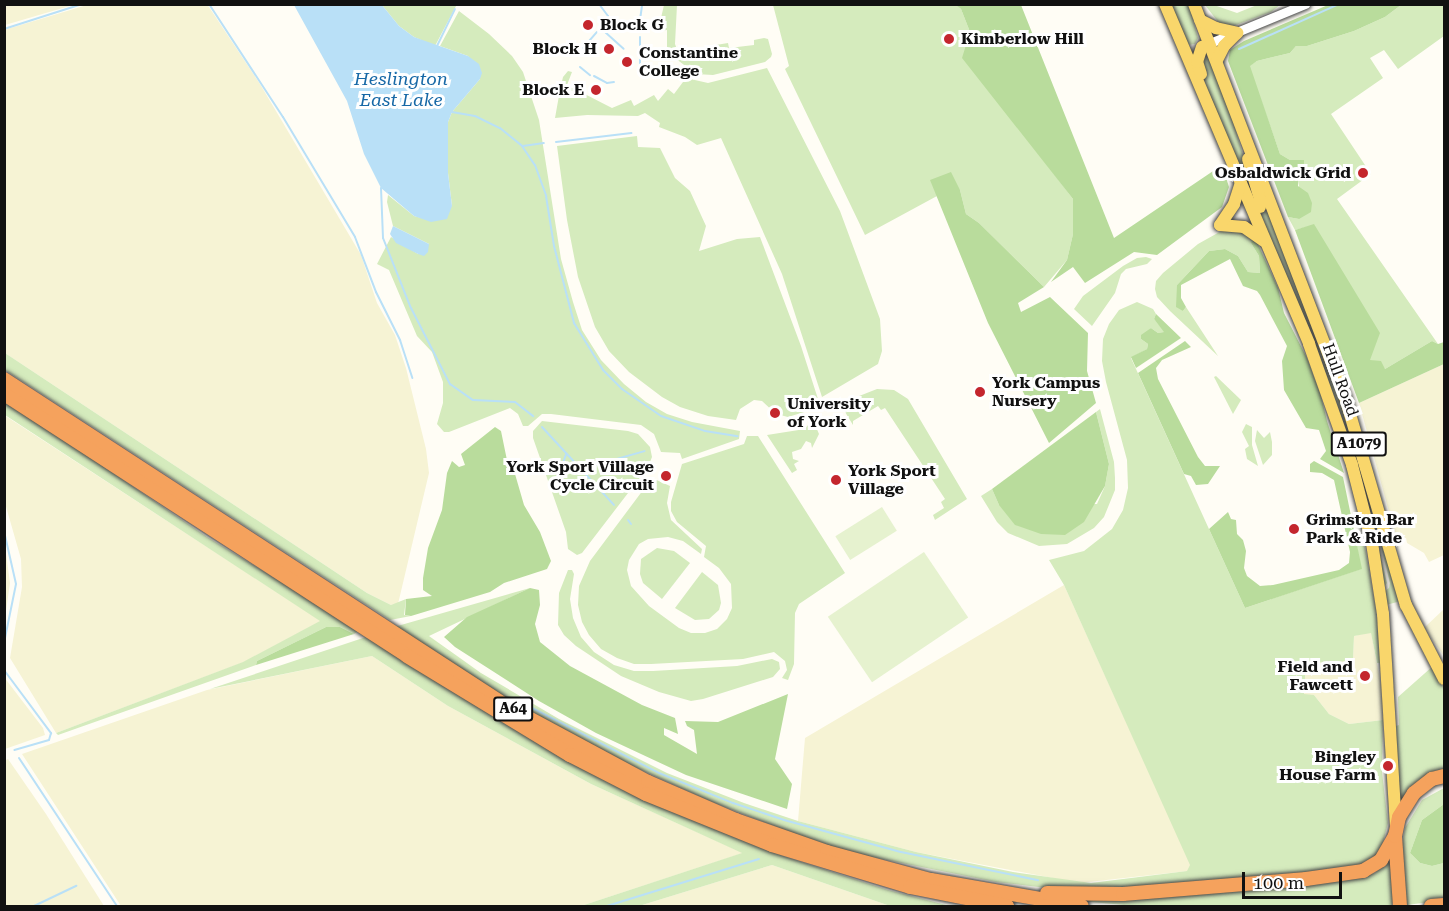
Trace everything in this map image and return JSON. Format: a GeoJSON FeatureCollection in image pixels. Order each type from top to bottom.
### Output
{"type":"FeatureCollection","features":[{"type":"Feature","properties":{"kind":"highway","name":"A64"},"geometry":{"type":"LineString","coordinates":[[4,379],[423,653],[575,745],[648,782],[776,835],[827,852],[931,880],[1082,906]]}},
{"type":"Feature","properties":{"kind":"highway","name":"A64"},"geometry":{"type":"LineString","coordinates":[[4,394],[445,680],[570,755],[646,794],[734,830],[822,861],[910,887],[1007,906]]}},
{"type":"Feature","properties":{"kind":"highway"},"geometry":{"type":"LineString","coordinates":[[996,893],[1026,891],[1070,895],[1123,894],[1356,872],[1369,868],[1381,860],[1396,832],[1402,810],[1414,793],[1432,780],[1444,776]]}},
{"type":"Feature","properties":{"kind":"highway"},"geometry":{"type":"LineString","coordinates":[[1396,832],[1400,906]]}},
{"type":"Feature","properties":{"kind":"highway"},"geometry":{"type":"LineString","coordinates":[[910,887],[941,901],[962,906]]}},
{"type":"Feature","properties":{"kind":"highway"},"geometry":{"type":"LineString","coordinates":[[1431,906],[1444,905]]}},
{"type":"Feature","properties":{"kind":"main road","name":"Hull Road"},"geometry":{"type":"LineString","coordinates":[[1165,4],[1197,47],[1217,60],[1345,397],[1406,605],[1444,679]]}},
{"type":"Feature","properties":{"kind":"main road"},"geometry":{"type":"LineString","coordinates":[[1194,4],[1200,20],[1197,62],[1222,127],[1223,141]]}},
{"type":"Feature","properties":{"kind":"main road"},"geometry":{"type":"LineString","coordinates":[[1200,20],[1216,28],[1237,33]]}},
{"type":"Feature","properties":{"kind":"main road"},"geometry":{"type":"LineString","coordinates":[[1197,62],[1204,55],[1217,60],[1224,46],[1237,33]]}},
{"type":"Feature","properties":{"kind":"main road","name":"Hull Road"},"geometry":{"type":"LineString","coordinates":[[1197,47],[1223,141],[1241,183],[1256,208],[1265,241],[1333,406],[1372,543],[1388,657],[1396,832]]}},
{"type":"Feature","properties":{"kind":"main road"},"geometry":{"type":"LineString","coordinates":[[1240,122],[1256,208],[1269,204],[1274,209]]}},
{"type":"Feature","properties":{"kind":"main road"},"geometry":{"type":"LineString","coordinates":[[1241,183],[1234,204],[1220,225],[1244,227],[1265,241]]}},
{"type":"Feature","properties":{"kind":"street"},"geometry":{"type":"LineString","coordinates":[[1197,47],[1305,4]]}},
{"type":"Feature","properties":{"kind":"shaded area"},"geometry":{"type":"Polygon","coordinates":[[[5,4],[73,4],[73,5],[5,25],[5,4]]]}},
{"type":"Feature","properties":{"kind":"shaded area"},"geometry":{"type":"Polygon","coordinates":[[[207,4],[260,84],[361,255],[377,303],[395,335],[406,368],[426,449],[429,473],[398,604],[391,605],[367,593],[5,353],[4,30],[87,5],[207,4]]]}},
{"type":"Feature","properties":{"kind":"shaded area"},"geometry":{"type":"Polygon","coordinates":[[[1444,364],[1444,555],[1429,562],[1424,553],[1407,543],[1406,538],[1396,537],[1359,403],[1444,364]]]}},
{"type":"Feature","properties":{"kind":"shaded area"},"geometry":{"type":"Polygon","coordinates":[[[4,415],[321,621],[244,662],[56,733],[10,658],[22,587],[21,559],[5,503],[4,415]]]}},
{"type":"Feature","properties":{"kind":"shaded area"},"geometry":{"type":"Polygon","coordinates":[[[5,546],[10,583],[5,618],[5,546]]]}},
{"type":"Feature","properties":{"kind":"shaded area"},"geometry":{"type":"Polygon","coordinates":[[[1064,585],[1191,865],[1188,871],[1079,883],[916,852],[798,821],[805,738],[1064,585]]]}},
{"type":"Feature","properties":{"kind":"shaded area"},"geometry":{"type":"Polygon","coordinates":[[[1444,609],[1444,656],[1424,628],[1444,609]]]}},
{"type":"Feature","properties":{"kind":"shaded area"},"geometry":{"type":"Polygon","coordinates":[[[1371,632],[1381,685],[1383,720],[1349,724],[1329,714],[1314,695],[1304,695],[1306,663],[1353,661],[1354,636],[1371,632]]]}},
{"type":"Feature","properties":{"kind":"shaded area"},"geometry":{"type":"Polygon","coordinates":[[[372,656],[448,706],[591,784],[743,853],[581,906],[121,906],[22,754],[207,690],[372,656]]]}},
{"type":"Feature","properties":{"kind":"shaded area"},"geometry":{"type":"Polygon","coordinates":[[[4,677],[43,728],[45,735],[5,749],[4,677]]]}},
{"type":"Feature","properties":{"kind":"shaded area"},"geometry":{"type":"Polygon","coordinates":[[[8,759],[104,906],[5,906],[4,761],[8,759]]]}},
{"type":"Feature","properties":{"kind":"shaded area"},"geometry":{"type":"Polygon","coordinates":[[[772,865],[890,906],[639,906],[772,865]]]}},
{"type":"Feature","properties":{"kind":"green space"},"geometry":{"type":"Polygon","coordinates":[[[453,4],[456,6],[435,46],[414,37],[399,26],[382,5],[453,4]]]}},
{"type":"Feature","properties":{"kind":"green space"},"geometry":{"type":"Polygon","coordinates":[[[956,4],[961,9],[970,32],[1038,153],[1073,199],[1073,234],[1067,260],[1044,287],[979,223],[966,214],[960,190],[931,180],[937,196],[865,235],[785,69],[789,66],[773,5],[956,4]]]}},
{"type":"Feature","properties":{"kind":"green space"},"geometry":{"type":"Polygon","coordinates":[[[664,5],[677,5],[675,44],[678,52],[692,48],[693,52],[716,49],[716,45],[728,43],[729,48],[754,45],[754,40],[764,38],[768,39],[771,57],[765,62],[713,75],[696,74],[667,52],[667,30],[658,31],[664,5]]]}},
{"type":"Feature","properties":{"kind":"green space"},"geometry":{"type":"Polygon","coordinates":[[[956,5],[1021,5],[1114,238],[1222,165],[1229,187],[1222,207],[1157,255],[1134,252],[1085,283],[1073,267],[1051,282],[1067,260],[1073,234],[1073,199],[962,58],[970,32],[961,9],[956,5]]]}},
{"type":"Feature","properties":{"kind":"green space"},"geometry":{"type":"Polygon","coordinates":[[[1169,5],[1189,5],[1198,38],[1195,44],[1187,45],[1169,5]]]}},
{"type":"Feature","properties":{"kind":"green space"},"geometry":{"type":"Polygon","coordinates":[[[1205,5],[1214,5],[1237,13],[1257,5],[1280,5],[1271,12],[1233,26],[1219,23],[1205,5]]]}},
{"type":"Feature","properties":{"kind":"green space"},"geometry":{"type":"Polygon","coordinates":[[[1328,5],[1401,5],[1385,17],[1354,31],[1307,46],[1296,46],[1290,53],[1257,61],[1250,66],[1280,154],[1290,160],[1304,160],[1304,170],[1299,178],[1298,186],[1308,193],[1312,203],[1311,212],[1299,219],[1288,217],[1228,61],[1230,50],[1244,41],[1328,5]]]}},
{"type":"Feature","properties":{"kind":"green space"},"geometry":{"type":"Polygon","coordinates":[[[1401,5],[1444,5],[1444,36],[1398,69],[1384,50],[1370,58],[1383,78],[1331,114],[1371,174],[1337,199],[1438,344],[1432,341],[1385,369],[1370,361],[1314,225],[1295,230],[1288,217],[1299,219],[1299,178],[1304,170],[1304,160],[1290,160],[1280,154],[1249,66],[1257,61],[1290,53],[1296,46],[1307,46],[1354,31],[1385,17],[1401,5]]]}},
{"type":"Feature","properties":{"kind":"green space"},"geometry":{"type":"Polygon","coordinates":[[[459,11],[489,34],[512,56],[523,72],[539,120],[561,259],[582,330],[601,360],[624,384],[646,402],[667,414],[692,422],[740,431],[739,439],[682,459],[680,453],[661,452],[654,434],[641,425],[542,414],[528,426],[523,426],[518,414],[510,408],[449,432],[444,432],[437,424],[443,403],[443,382],[432,352],[417,336],[389,270],[377,264],[391,237],[418,254],[429,244],[393,226],[387,202],[388,195],[414,216],[422,218],[452,206],[448,173],[448,122],[452,112],[480,79],[468,56],[440,46],[459,11]]]}},
{"type":"Feature","properties":{"kind":"green space"},"geometry":{"type":"Polygon","coordinates":[[[1205,58],[1211,59],[1224,91],[1248,172],[1244,184],[1198,64],[1205,58]]]}},
{"type":"Feature","properties":{"kind":"green space"},"geometry":{"type":"Polygon","coordinates":[[[767,68],[840,211],[880,319],[882,351],[878,364],[822,397],[782,274],[721,138],[697,145],[685,137],[659,127],[660,123],[645,113],[638,116],[587,115],[555,118],[563,77],[568,71],[572,72],[567,85],[612,108],[631,100],[634,106],[654,95],[658,101],[668,89],[674,94],[686,78],[708,83],[767,68]]]}},
{"type":"Feature","properties":{"kind":"green space"},"geometry":{"type":"Polygon","coordinates":[[[637,136],[638,147],[660,148],[675,178],[690,191],[706,226],[699,251],[737,239],[760,237],[801,346],[818,399],[815,402],[817,408],[788,417],[776,414],[762,401],[754,400],[740,409],[736,420],[708,416],[680,407],[662,397],[629,372],[609,351],[595,327],[578,277],[567,220],[557,146],[637,136]]]}},
{"type":"Feature","properties":{"kind":"green space"},"geometry":{"type":"Polygon","coordinates":[[[951,172],[960,190],[966,214],[979,223],[1044,287],[1018,303],[1021,312],[1050,297],[1088,333],[1087,371],[1096,403],[1049,443],[988,323],[930,180],[951,172]]]}},
{"type":"Feature","properties":{"kind":"green space"},"geometry":{"type":"Polygon","coordinates":[[[1263,212],[1269,212],[1336,383],[1380,532],[1376,536],[1387,583],[1384,587],[1356,463],[1344,423],[1260,216],[1263,212]]]}},
{"type":"Feature","properties":{"kind":"green space"},"geometry":{"type":"Polygon","coordinates":[[[1314,224],[1380,333],[1370,360],[1381,361],[1385,369],[1432,341],[1438,344],[1444,342],[1444,364],[1359,403],[1295,230],[1314,224]]]}},
{"type":"Feature","properties":{"kind":"green space"},"geometry":{"type":"Polygon","coordinates":[[[1235,229],[1253,236],[1251,243],[1259,256],[1260,273],[1248,272],[1238,256],[1225,249],[1209,251],[1177,285],[1183,311],[1186,307],[1218,356],[1157,297],[1156,281],[1198,244],[1223,230],[1235,229]]]}},
{"type":"Feature","properties":{"kind":"green space"},"geometry":{"type":"Polygon","coordinates":[[[1252,239],[1257,242],[1278,288],[1284,313],[1307,358],[1344,473],[1320,459],[1326,451],[1319,430],[1306,428],[1284,390],[1282,361],[1287,346],[1260,295],[1257,291],[1243,286],[1230,259],[1181,285],[1181,298],[1186,307],[1183,311],[1176,307],[1177,285],[1209,251],[1225,249],[1238,256],[1248,272],[1260,273],[1259,256],[1251,243],[1252,239]]]}},
{"type":"Feature","properties":{"kind":"green space"},"geometry":{"type":"Polygon","coordinates":[[[1137,258],[1152,259],[1147,264],[1126,269],[1121,274],[1115,293],[1092,326],[1074,309],[1083,296],[1123,266],[1137,258]]]}},
{"type":"Feature","properties":{"kind":"green space"},"geometry":{"type":"Polygon","coordinates":[[[1137,302],[1153,309],[1156,314],[1154,319],[1165,332],[1158,333],[1151,328],[1141,339],[1148,344],[1147,349],[1131,358],[1245,608],[1361,569],[1355,536],[1365,547],[1376,610],[1381,663],[1377,663],[1371,633],[1354,636],[1353,661],[1306,663],[1304,694],[1314,695],[1329,714],[1349,724],[1383,720],[1382,772],[1388,823],[1380,854],[1359,866],[1325,869],[1310,876],[1152,889],[1055,889],[996,882],[857,854],[824,845],[712,802],[604,753],[479,683],[394,627],[530,588],[429,636],[481,673],[559,719],[667,773],[798,821],[916,852],[1013,872],[1091,883],[1187,871],[1190,865],[1064,585],[1049,560],[1084,551],[1112,529],[1123,510],[1128,488],[1127,460],[1106,382],[1102,361],[1103,339],[1109,324],[1119,310],[1137,302]]]}},
{"type":"Feature","properties":{"kind":"green space"},"geometry":{"type":"Polygon","coordinates":[[[1156,314],[1181,338],[1136,368],[1131,357],[1147,349],[1148,344],[1141,339],[1141,335],[1151,328],[1158,333],[1164,332],[1154,319],[1156,314]]]}},
{"type":"Feature","properties":{"kind":"green space"},"geometry":{"type":"Polygon","coordinates":[[[1185,341],[1191,347],[1162,360],[1156,368],[1158,379],[1198,457],[1205,466],[1220,466],[1208,484],[1196,485],[1191,476],[1184,474],[1138,373],[1185,341]]]}},
{"type":"Feature","properties":{"kind":"green space"},"geometry":{"type":"Polygon","coordinates":[[[5,353],[367,593],[391,605],[406,599],[404,615],[411,616],[390,620],[5,370],[5,353]]]}},
{"type":"Feature","properties":{"kind":"green space"},"geometry":{"type":"Polygon","coordinates":[[[1216,376],[1241,400],[1233,414],[1214,377],[1216,376]]]}},
{"type":"Feature","properties":{"kind":"green space"},"geometry":{"type":"Polygon","coordinates":[[[877,389],[894,390],[908,399],[967,499],[935,520],[933,515],[944,508],[941,502],[945,499],[885,408],[881,410],[878,406],[853,421],[853,425],[842,407],[849,400],[877,389]]]}},
{"type":"Feature","properties":{"kind":"green space"},"geometry":{"type":"Polygon","coordinates":[[[4,399],[207,537],[360,630],[354,634],[340,627],[326,627],[257,661],[256,665],[58,735],[56,733],[243,662],[320,621],[5,415],[4,399]]]}},
{"type":"Feature","properties":{"kind":"green space"},"geometry":{"type":"Polygon","coordinates":[[[1100,409],[1114,462],[1115,478],[1115,490],[1104,517],[1094,528],[1067,544],[1039,546],[1008,533],[997,522],[981,496],[992,489],[999,505],[1097,504],[1105,486],[1109,464],[1096,412],[1100,409]]]}},
{"type":"Feature","properties":{"kind":"green space"},"geometry":{"type":"Polygon","coordinates":[[[1096,412],[1109,464],[1105,486],[1084,522],[1065,535],[1041,534],[1015,525],[999,505],[992,489],[1096,412]]]}},
{"type":"Feature","properties":{"kind":"green space"},"geometry":{"type":"Polygon","coordinates":[[[542,421],[628,431],[638,434],[650,447],[652,457],[648,467],[582,553],[577,555],[568,549],[566,532],[533,438],[533,431],[542,421]]]}},
{"type":"Feature","properties":{"kind":"green space"},"geometry":{"type":"Polygon","coordinates":[[[1246,424],[1252,427],[1252,445],[1258,466],[1247,459],[1245,449],[1249,446],[1242,432],[1246,424]]]}},
{"type":"Feature","properties":{"kind":"green space"},"geometry":{"type":"Polygon","coordinates":[[[808,425],[816,427],[819,434],[812,448],[811,443],[806,441],[801,449],[792,452],[793,459],[799,461],[794,464],[797,470],[792,473],[767,435],[805,429],[808,425]]]}},
{"type":"Feature","properties":{"kind":"green space"},"geometry":{"type":"Polygon","coordinates":[[[495,427],[501,431],[509,470],[515,474],[524,505],[540,532],[551,561],[547,569],[504,583],[490,592],[411,616],[405,615],[406,599],[432,596],[423,590],[423,578],[428,548],[442,510],[447,473],[452,461],[459,467],[465,465],[461,454],[495,427]]]}},
{"type":"Feature","properties":{"kind":"green space"},"geometry":{"type":"Polygon","coordinates":[[[1257,430],[1264,438],[1270,432],[1272,442],[1272,455],[1263,465],[1255,441],[1257,430]]]}},
{"type":"Feature","properties":{"kind":"green space"},"geometry":{"type":"Polygon","coordinates":[[[747,436],[758,436],[845,573],[799,604],[795,613],[794,664],[788,680],[782,678],[787,670],[785,661],[774,652],[743,659],[634,664],[601,649],[582,622],[578,605],[579,586],[590,561],[652,478],[670,486],[667,503],[671,520],[702,549],[701,554],[683,541],[668,537],[648,539],[639,544],[629,560],[627,570],[631,586],[649,606],[679,628],[691,633],[705,633],[717,629],[727,619],[732,608],[731,584],[719,568],[704,557],[706,546],[677,522],[671,511],[671,502],[682,464],[744,444],[747,436]]]}},
{"type":"Feature","properties":{"kind":"green space"},"geometry":{"type":"Polygon","coordinates":[[[1314,461],[1343,477],[1362,569],[1245,608],[1209,529],[1228,512],[1231,519],[1236,520],[1237,534],[1243,540],[1246,551],[1244,568],[1247,576],[1260,586],[1339,570],[1349,563],[1350,552],[1334,480],[1322,473],[1310,472],[1310,464],[1314,461]]]}},
{"type":"Feature","properties":{"kind":"green space"},"geometry":{"type":"Polygon","coordinates":[[[882,507],[897,531],[850,560],[835,536],[882,507]]]}},
{"type":"Feature","properties":{"kind":"green space"},"geometry":{"type":"Polygon","coordinates":[[[1381,536],[1401,601],[1386,605],[1385,591],[1389,588],[1390,583],[1379,538],[1381,536]]]}},
{"type":"Feature","properties":{"kind":"green space"},"geometry":{"type":"Polygon","coordinates":[[[657,548],[674,551],[690,563],[662,599],[643,583],[640,574],[641,559],[657,548]]]}},
{"type":"Feature","properties":{"kind":"green space"},"geometry":{"type":"Polygon","coordinates":[[[924,552],[968,617],[872,682],[828,617],[924,552]]]}},
{"type":"Feature","properties":{"kind":"green space"},"geometry":{"type":"Polygon","coordinates":[[[568,570],[572,570],[574,574],[570,599],[573,618],[581,637],[594,652],[614,665],[634,671],[653,671],[737,666],[772,659],[779,662],[780,669],[773,677],[691,701],[659,692],[621,676],[576,646],[564,635],[558,625],[559,593],[568,570]]]}},
{"type":"Feature","properties":{"kind":"green space"},"geometry":{"type":"Polygon","coordinates":[[[702,572],[718,585],[721,603],[719,610],[709,619],[695,620],[675,608],[702,572]]]}},
{"type":"Feature","properties":{"kind":"green space"},"geometry":{"type":"Polygon","coordinates":[[[530,588],[539,590],[540,605],[535,624],[540,642],[570,666],[642,705],[675,718],[678,734],[664,728],[664,735],[697,754],[694,730],[687,726],[685,721],[718,722],[788,694],[775,759],[792,784],[787,809],[686,775],[596,733],[539,701],[455,647],[444,637],[467,617],[530,588]]]}},
{"type":"Feature","properties":{"kind":"green space"},"geometry":{"type":"Polygon","coordinates":[[[326,627],[340,627],[354,634],[256,665],[257,661],[326,627]]]}},
{"type":"Feature","properties":{"kind":"green space"},"geometry":{"type":"Polygon","coordinates":[[[369,636],[721,831],[783,856],[888,890],[950,906],[890,906],[772,865],[639,906],[581,906],[742,853],[591,784],[448,706],[372,656],[210,689],[369,636]]]}},
{"type":"Feature","properties":{"kind":"green space"},"geometry":{"type":"Polygon","coordinates":[[[1433,666],[1444,689],[1444,773],[1399,803],[1396,726],[1399,725],[1398,697],[1433,666]]]}},
{"type":"Feature","properties":{"kind":"green space"},"geometry":{"type":"Polygon","coordinates":[[[1444,788],[1444,804],[1422,820],[1410,853],[1420,863],[1432,866],[1444,863],[1444,900],[1407,905],[1402,846],[1405,828],[1422,800],[1444,788]]]}},
{"type":"Feature","properties":{"kind":"green space"},"geometry":{"type":"Polygon","coordinates":[[[1444,804],[1444,863],[1432,866],[1420,863],[1410,853],[1422,820],[1444,804]]]}},
{"type":"Feature","properties":{"kind":"green space"},"geometry":{"type":"Polygon","coordinates":[[[1391,857],[1395,889],[1392,906],[1135,906],[1058,899],[1365,876],[1375,873],[1391,857]]]}},
{"type":"Feature","properties":{"kind":"water","name":"Heslington East Lake"},"geometry":{"type":"Polygon","coordinates":[[[294,5],[382,5],[399,26],[414,37],[468,56],[479,64],[482,73],[480,79],[452,112],[448,122],[448,173],[452,206],[447,219],[431,222],[414,216],[381,188],[364,154],[347,101],[294,5]]]}},
{"type":"Feature","properties":{"kind":"water"},"geometry":{"type":"Polygon","coordinates":[[[393,226],[429,244],[428,252],[424,256],[396,243],[390,234],[393,226]]]}},
{"type":"Feature","properties":{"kind":"waterway"},"geometry":{"type":"LineString","coordinates":[[4,29],[82,4]]}},
{"type":"Feature","properties":{"kind":"waterway"},"geometry":{"type":"LineString","coordinates":[[209,4],[283,117],[355,237],[376,292],[400,340],[412,378]]}},
{"type":"Feature","properties":{"kind":"waterway"},"geometry":{"type":"LineString","coordinates":[[599,4],[608,16],[602,27]]}},
{"type":"Feature","properties":{"kind":"waterway"},"geometry":{"type":"LineString","coordinates":[[1239,49],[1339,4]]}},
{"type":"Feature","properties":{"kind":"waterway"},"geometry":{"type":"LineString","coordinates":[[640,20],[642,5]]}},
{"type":"Feature","properties":{"kind":"waterway"},"geometry":{"type":"LineString","coordinates":[[437,46],[455,9]]}},
{"type":"Feature","properties":{"kind":"waterway"},"geometry":{"type":"LineString","coordinates":[[583,48],[597,32]]}},
{"type":"Feature","properties":{"kind":"waterway"},"geometry":{"type":"LineString","coordinates":[[605,32],[624,49]]}},
{"type":"Feature","properties":{"kind":"waterway"},"geometry":{"type":"LineString","coordinates":[[640,37],[640,67]]}},
{"type":"Feature","properties":{"kind":"waterway"},"geometry":{"type":"LineString","coordinates":[[580,67],[590,75]]}},
{"type":"Feature","properties":{"kind":"waterway"},"geometry":{"type":"LineString","coordinates":[[594,76],[607,83],[614,82]]}},
{"type":"Feature","properties":{"kind":"waterway"},"geometry":{"type":"LineString","coordinates":[[452,112],[475,116],[500,128],[522,146],[535,165],[546,196],[554,246],[574,323],[603,370],[622,389],[661,416],[705,431],[738,436]]}},
{"type":"Feature","properties":{"kind":"waterway"},"geometry":{"type":"LineString","coordinates":[[556,142],[631,133]]}},
{"type":"Feature","properties":{"kind":"waterway"},"geometry":{"type":"LineString","coordinates":[[523,146],[544,143]]}},
{"type":"Feature","properties":{"kind":"waterway"},"geometry":{"type":"LineString","coordinates":[[381,188],[383,238],[410,306],[450,384],[473,400],[515,402],[533,416]]}},
{"type":"Feature","properties":{"kind":"waterway"},"geometry":{"type":"LineString","coordinates":[[542,427],[614,505]]}},
{"type":"Feature","properties":{"kind":"waterway"},"geometry":{"type":"LineString","coordinates":[[581,469],[645,451]]}},
{"type":"Feature","properties":{"kind":"waterway"},"geometry":{"type":"LineString","coordinates":[[556,482],[566,454]]}},
{"type":"Feature","properties":{"kind":"waterway"},"geometry":{"type":"LineString","coordinates":[[628,520],[631,524]]}},
{"type":"Feature","properties":{"kind":"waterway"},"geometry":{"type":"LineString","coordinates":[[4,531],[16,584],[4,643]]}},
{"type":"Feature","properties":{"kind":"waterway"},"geometry":{"type":"LineString","coordinates":[[4,670],[51,733],[49,740],[14,750]]}},
{"type":"Feature","properties":{"kind":"waterway"},"geometry":{"type":"LineString","coordinates":[[532,708],[659,773],[733,803],[784,820],[901,852],[1038,880]]}},
{"type":"Feature","properties":{"kind":"waterway"},"geometry":{"type":"LineString","coordinates":[[19,758],[117,906]]}},
{"type":"Feature","properties":{"kind":"waterway"},"geometry":{"type":"LineString","coordinates":[[607,906],[759,859]]}},
{"type":"Feature","properties":{"kind":"waterway"},"geometry":{"type":"LineString","coordinates":[[34,906],[76,886]]}},
{"type":"Feature","properties":{"kind":"place","name":"Block G"},"geometry":{"type":"Point","coordinates":[588,25]}},
{"type":"Feature","properties":{"kind":"place","name":"Kimberlow Hill"},"geometry":{"type":"Point","coordinates":[949,39]}},
{"type":"Feature","properties":{"kind":"place","name":"Block H"},"geometry":{"type":"Point","coordinates":[609,49]}},
{"type":"Feature","properties":{"kind":"place","name":"Constantine College"},"geometry":{"type":"Point","coordinates":[627,62]}},
{"type":"Feature","properties":{"kind":"place","name":"Block E"},"geometry":{"type":"Point","coordinates":[596,90]}},
{"type":"Feature","properties":{"kind":"place","name":"Osbaldwick Grid"},"geometry":{"type":"Point","coordinates":[1363,173]}},
{"type":"Feature","properties":{"kind":"place","name":"York Campus Nursery"},"geometry":{"type":"Point","coordinates":[980,392]}},
{"type":"Feature","properties":{"kind":"place","name":"University of York"},"geometry":{"type":"Point","coordinates":[775,413]}},
{"type":"Feature","properties":{"kind":"place","name":"York Sport Village Cycle Circuit"},"geometry":{"type":"Point","coordinates":[666,476]}},
{"type":"Feature","properties":{"kind":"place","name":"York Sport Village"},"geometry":{"type":"Point","coordinates":[836,480]}},
{"type":"Feature","properties":{"kind":"place","name":"Grimston Bar Park & Ride"},"geometry":{"type":"Point","coordinates":[1294,529]}},
{"type":"Feature","properties":{"kind":"place","name":"Field and Fawcett"},"geometry":{"type":"Point","coordinates":[1365,676]}},
{"type":"Feature","properties":{"kind":"place","name":"Bingley House Farm"},"geometry":{"type":"Point","coordinates":[1388,766]}}]}
